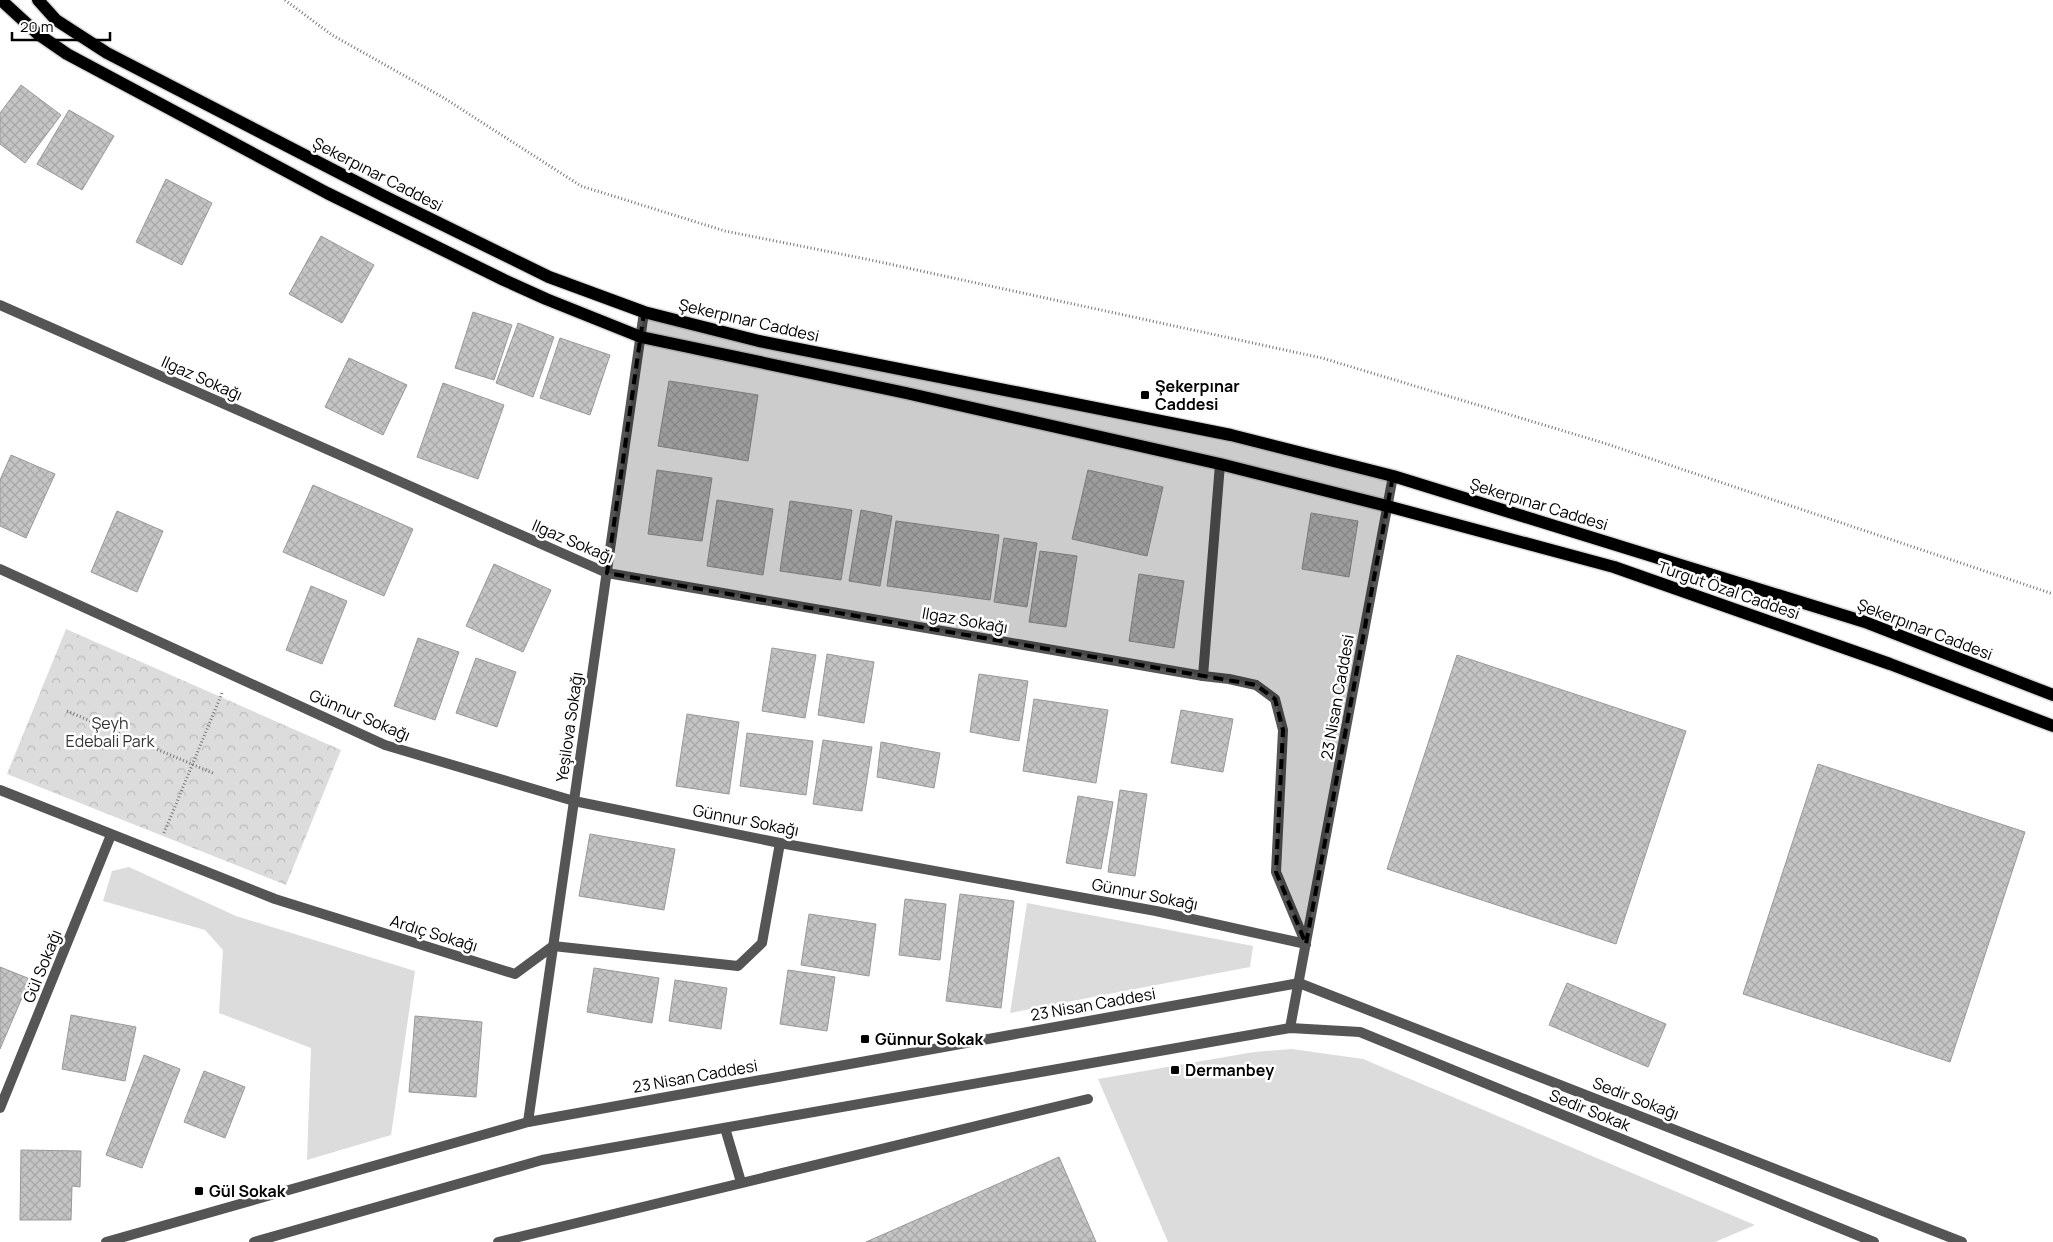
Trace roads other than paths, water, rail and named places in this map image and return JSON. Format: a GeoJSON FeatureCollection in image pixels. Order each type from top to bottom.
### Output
{"type":"FeatureCollection","features":[{"type":"Feature","properties":{"kind":"main road"},"geometry":{"type":"LineString","coordinates":[[1,0],[38,34],[67,54],[301,179],[504,280],[641,337],[906,393],[1220,464],[1388,506]]}},
{"type":"Feature","properties":{"kind":"main road","name":"Şekerpınar Caddesi"},"geometry":{"type":"LineString","coordinates":[[38,0],[56,20],[107,53],[384,196],[549,277],[644,312],[759,341],[1222,433],[1393,476],[1865,622],[2053,695]]}},
{"type":"Feature","properties":{"kind":"main road","name":"Turgut Özal Caddesi"},"geometry":{"type":"LineString","coordinates":[[1388,506],[1614,567],[1890,664],[2053,726]]}},
{"type":"Feature","properties":{"kind":"street","name":"Ilgaz Sokağı"},"geometry":{"type":"LineString","coordinates":[[0,305],[607,574],[1256,685],[1275,699],[1283,730],[1276,872],[1306,944]]}},
{"type":"Feature","properties":{"kind":"street","name":"Yeşilova Sokağı"},"geometry":{"type":"LineString","coordinates":[[528,1122],[644,312]]}},
{"type":"Feature","properties":{"kind":"street"},"geometry":{"type":"LineString","coordinates":[[1203,676],[1220,464]]}},
{"type":"Feature","properties":{"kind":"street","name":"23 Nisan Caddesi"},"geometry":{"type":"LineString","coordinates":[[1290,1028],[1393,476]]}},
{"type":"Feature","properties":{"kind":"street","name":"Günnur Sokağı"},"geometry":{"type":"LineString","coordinates":[[0,569],[385,745],[574,801],[780,843],[1156,911],[1306,944]]}},
{"type":"Feature","properties":{"kind":"street","name":"Ardıç Sokağı"},"geometry":{"type":"LineString","coordinates":[[0,790],[111,836],[275,899],[515,974],[553,946]]}},
{"type":"Feature","properties":{"kind":"street","name":"Gül Sokağı"},"geometry":{"type":"LineString","coordinates":[[0,1108],[111,836]]}},
{"type":"Feature","properties":{"kind":"street"},"geometry":{"type":"LineString","coordinates":[[553,946],[738,966],[762,943],[780,843]]}},
{"type":"Feature","properties":{"kind":"street","name":"23 Nisan Caddesi"},"geometry":{"type":"LineString","coordinates":[[106,1242],[528,1122],[1299,982]]}},
{"type":"Feature","properties":{"kind":"street","name":"Sedir Sokağı"},"geometry":{"type":"LineString","coordinates":[[1299,982],[1962,1242]]}},
{"type":"Feature","properties":{"kind":"street"},"geometry":{"type":"LineString","coordinates":[[254,1242],[542,1160],[1290,1028]]}},
{"type":"Feature","properties":{"kind":"street","name":"Sedir Sokak"},"geometry":{"type":"LineString","coordinates":[[1290,1028],[1360,1032],[1874,1242]]}},
{"type":"Feature","properties":{"kind":"street"},"geometry":{"type":"LineString","coordinates":[[498,1242],[1088,1099]]}},
{"type":"Feature","properties":{"kind":"street"},"geometry":{"type":"LineString","coordinates":[[725,1128],[741,1182]]}},
{"type":"Feature","properties":{"kind":"place","name":"Şekerpınar Caddesi"},"geometry":{"type":"Point","coordinates":[1145,395]}},
{"type":"Feature","properties":{"kind":"place","name":"Günnur Sokak"},"geometry":{"type":"Point","coordinates":[865,1039]}},
{"type":"Feature","properties":{"kind":"place","name":"Dermanbey"},"geometry":{"type":"Point","coordinates":[1175,1070]}},
{"type":"Feature","properties":{"kind":"place","name":"Gül Sokak"},"geometry":{"type":"Point","coordinates":[199,1191]}},
{"type":"Feature","properties":{"kind":"park label","name":"Şeyh Edebali Park"},"geometry":{"type":"Point","coordinates":[110,732]}}]}
